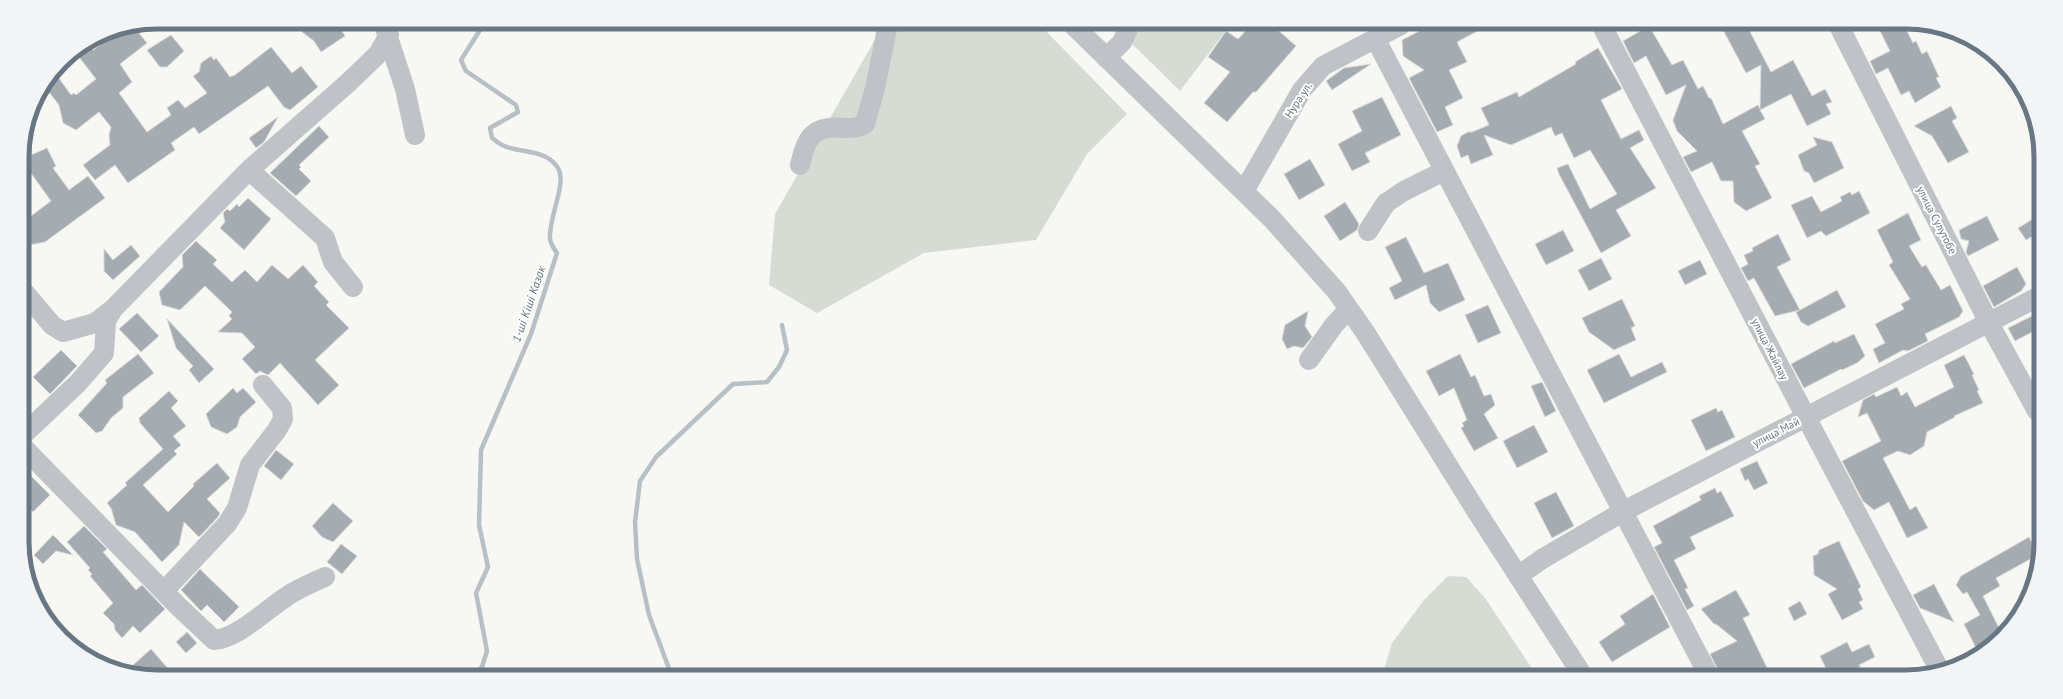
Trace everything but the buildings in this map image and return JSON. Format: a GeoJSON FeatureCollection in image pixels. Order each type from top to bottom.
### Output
{"type":"FeatureCollection","features":[{"type":"Feature","properties":{"kind":"street"},"geometry":{"type":"LineString","coordinates":[[386,29],[405,89],[415,135]]}},
{"type":"Feature","properties":{"kind":"street"},"geometry":{"type":"LineString","coordinates":[[29,298],[52,325],[63,332],[95,323],[112,309],[249,170],[349,82],[378,54],[386,29]]}},
{"type":"Feature","properties":{"kind":"street"},"geometry":{"type":"LineString","coordinates":[[800,165],[806,144],[816,130],[832,127],[861,127],[865,124],[875,88],[887,29]]}},
{"type":"Feature","properties":{"kind":"street"},"geometry":{"type":"LineString","coordinates":[[1077,29],[1244,191],[1300,249],[1337,292],[1579,670]]}},
{"type":"Feature","properties":{"kind":"street"},"geometry":{"type":"LineString","coordinates":[[1106,58],[1122,42],[1128,29]]}},
{"type":"Feature","properties":{"kind":"street","name":"Нура ул."},"geometry":{"type":"LineString","coordinates":[[1244,191],[1302,90],[1323,66],[1393,29]]}},
{"type":"Feature","properties":{"kind":"street","name":"улица Жайлау"},"geometry":{"type":"LineString","coordinates":[[1604,29],[1937,666]]}},
{"type":"Feature","properties":{"kind":"street","name":"улица Сулутобе"},"geometry":{"type":"LineString","coordinates":[[1841,29],[1989,323],[2034,406]]}},
{"type":"Feature","properties":{"kind":"street"},"geometry":{"type":"LineString","coordinates":[[1375,38],[1706,670]]}},
{"type":"Feature","properties":{"kind":"street"},"geometry":{"type":"LineString","coordinates":[[249,170],[325,238],[333,262],[353,287]]}},
{"type":"Feature","properties":{"kind":"street"},"geometry":{"type":"LineString","coordinates":[[1368,231],[1386,203],[1444,171]]}},
{"type":"Feature","properties":{"kind":"street","name":"улица Май"},"geometry":{"type":"LineString","coordinates":[[1518,576],[1548,555],[1624,511],[2034,299]]}},
{"type":"Feature","properties":{"kind":"street"},"geometry":{"type":"LineString","coordinates":[[29,429],[78,383],[104,353],[106,320],[112,309]]}},
{"type":"Feature","properties":{"kind":"street"},"geometry":{"type":"LineString","coordinates":[[1309,360],[1334,324],[1349,309]]}},
{"type":"Feature","properties":{"kind":"street"},"geometry":{"type":"LineString","coordinates":[[164,591],[228,524],[237,508],[250,465],[277,430],[283,419],[282,408],[264,385]]}},
{"type":"Feature","properties":{"kind":"street"},"geometry":{"type":"LineString","coordinates":[[29,453],[214,640],[221,639],[252,621],[287,596],[325,576]]}},
{"type":"Feature","properties":{"kind":"shaded area"},"geometry":{"type":"Polygon","coordinates":[[[881,29],[1044,29],[1127,114],[1087,154],[1036,240],[924,253],[817,313],[769,285],[775,214],[881,29]]]}},
{"type":"Feature","properties":{"kind":"shaded area"},"geometry":{"type":"Polygon","coordinates":[[[1117,29],[1227,29],[1180,91],[1117,29]]]}},
{"type":"Feature","properties":{"kind":"shaded area"},"geometry":{"type":"Polygon","coordinates":[[[1448,576],[1466,577],[1485,598],[1533,670],[1384,670],[1392,643],[1424,600],[1448,576]]]}},
{"type":"Feature","properties":{"kind":"waterway","name":"1-ші Кіші Казак"},"geometry":{"type":"LineString","coordinates":[[478,670],[482,667],[487,651],[476,593],[488,567],[479,525],[481,450],[531,334],[557,253],[550,241],[550,231],[559,193],[561,176],[554,163],[548,158],[509,148],[492,138],[490,128],[518,112],[516,105],[466,71],[461,60],[480,29]]}},
{"type":"Feature","properties":{"kind":"waterway"},"geometry":{"type":"LineString","coordinates":[[670,670],[649,615],[637,559],[635,522],[640,481],[656,457],[733,384],[767,382],[779,367],[787,350],[782,325]]}}]}
